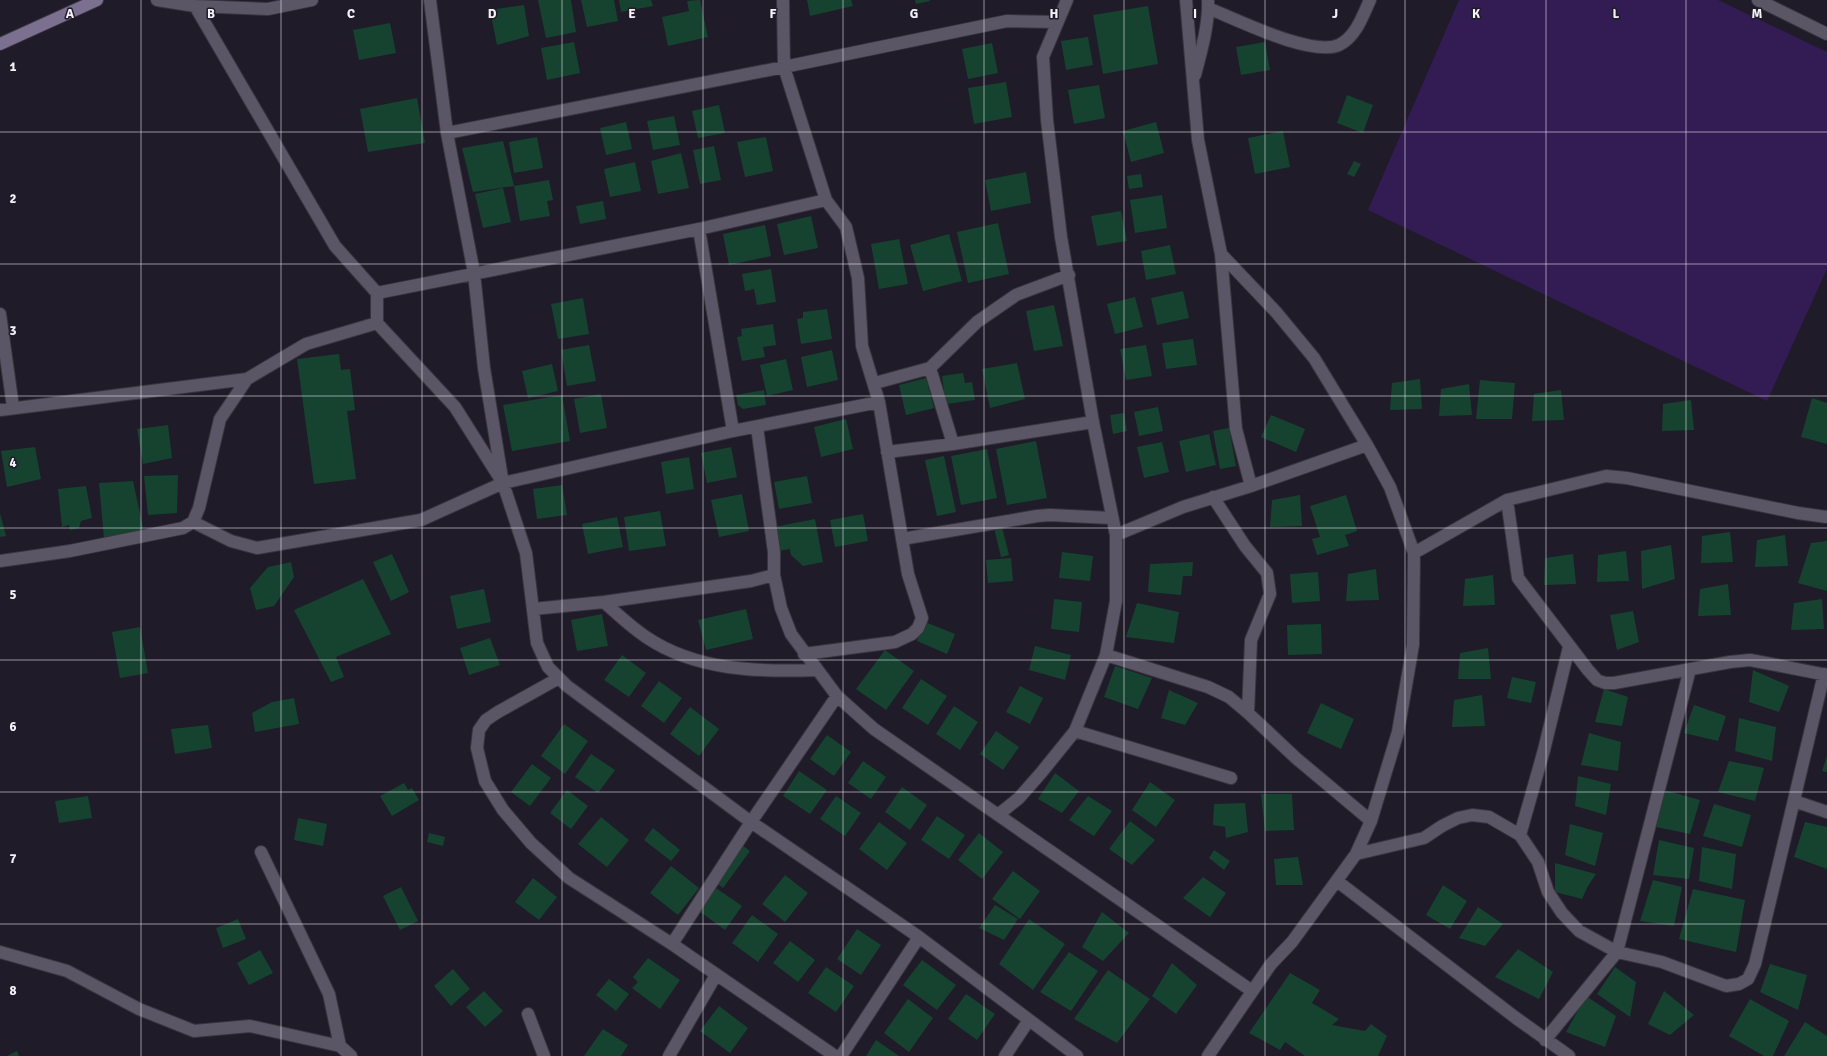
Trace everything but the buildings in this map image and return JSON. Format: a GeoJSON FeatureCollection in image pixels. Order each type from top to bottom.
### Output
{"type":"FeatureCollection","features":[{"type":"Feature","properties":{"kind":"street"},"geometry":{"type":"LineString","coordinates":[[0,44],[98,0]]}},
{"type":"Feature","properties":{"kind":"street"},"geometry":{"type":"LineString","coordinates":[[157,0],[195,6],[268,9],[312,0]]}},
{"type":"Feature","properties":{"kind":"street"},"geometry":{"type":"LineString","coordinates":[[430,0],[447,133],[474,273],[484,368],[503,484],[526,553],[537,643],[548,667],[567,686],[751,822],[919,937],[1077,1056]]}},
{"type":"Feature","properties":{"kind":"street"},"geometry":{"type":"LineString","coordinates":[[783,0],[784,67],[826,200],[846,227],[858,278],[862,346],[879,402],[908,574],[922,618],[918,628],[912,634],[895,642],[804,654]]}},
{"type":"Feature","properties":{"kind":"street"},"geometry":{"type":"LineString","coordinates":[[998,814],[1018,798],[1041,773],[1075,731],[1106,654],[1116,601],[1116,535],[1111,518],[1093,422],[1069,275],[1061,237],[1048,128],[1043,57],[1056,22],[1067,0]]}},
{"type":"Feature","properties":{"kind":"street"},"geometry":{"type":"LineString","coordinates":[[1186,0],[1198,140],[1221,254],[1236,429],[1251,486]]}},
{"type":"Feature","properties":{"kind":"street"},"geometry":{"type":"LineString","coordinates":[[1193,82],[1202,50],[1208,4],[1298,44],[1324,49],[1340,44],[1349,37],[1358,26],[1370,0]]}},
{"type":"Feature","properties":{"kind":"street"},"geometry":{"type":"LineString","coordinates":[[1762,1],[1827,34]]}},
{"type":"Feature","properties":{"kind":"street"},"geometry":{"type":"LineString","coordinates":[[195,6],[335,246],[377,293],[377,323],[455,407],[503,484]]}},
{"type":"Feature","properties":{"kind":"street"},"geometry":{"type":"LineString","coordinates":[[447,133],[784,67],[1007,21],[1056,22]]}},
{"type":"Feature","properties":{"kind":"street"},"geometry":{"type":"LineString","coordinates":[[377,293],[699,229],[826,200]]}},
{"type":"Feature","properties":{"kind":"street"},"geometry":{"type":"LineString","coordinates":[[699,229],[733,432]]}},
{"type":"Feature","properties":{"kind":"street"},"geometry":{"type":"LineString","coordinates":[[1208,1056],[1271,964],[1292,942],[1356,854],[1371,821],[1398,732],[1413,645],[1414,553],[1390,487],[1314,358],[1276,312],[1221,254]]}},
{"type":"Feature","properties":{"kind":"street"},"geometry":{"type":"LineString","coordinates":[[874,384],[930,368],[977,322],[1016,295],[1069,275]]}},
{"type":"Feature","properties":{"kind":"street"},"geometry":{"type":"LineString","coordinates":[[0,314],[13,407]]}},
{"type":"Feature","properties":{"kind":"street"},"geometry":{"type":"LineString","coordinates":[[0,410],[13,407],[247,379],[306,344],[377,323]]}},
{"type":"Feature","properties":{"kind":"street"},"geometry":{"type":"LineString","coordinates":[[930,368],[953,444]]}},
{"type":"Feature","properties":{"kind":"street"},"geometry":{"type":"LineString","coordinates":[[0,561],[70,551],[115,542],[183,528],[193,522],[199,508],[220,419],[247,379]]}},
{"type":"Feature","properties":{"kind":"street"},"geometry":{"type":"LineString","coordinates":[[193,522],[231,541],[257,548],[421,520],[503,484],[733,432],[879,402]]}},
{"type":"Feature","properties":{"kind":"street"},"geometry":{"type":"LineString","coordinates":[[887,452],[953,444],[1093,422]]}},
{"type":"Feature","properties":{"kind":"street"},"geometry":{"type":"LineString","coordinates":[[757,427],[774,552],[774,576],[781,608],[791,634],[804,654],[837,696],[874,729],[1252,991]]}},
{"type":"Feature","properties":{"kind":"street"},"geometry":{"type":"LineString","coordinates":[[1116,535],[1183,507],[1251,486],[1366,445]]}},
{"type":"Feature","properties":{"kind":"street"},"geometry":{"type":"LineString","coordinates":[[1414,553],[1507,500],[1606,476],[1627,478],[1798,513],[1827,517]]}},
{"type":"Feature","properties":{"kind":"street"},"geometry":{"type":"LineString","coordinates":[[1213,498],[1245,546],[1267,573],[1270,594],[1251,640],[1248,713]]}},
{"type":"Feature","properties":{"kind":"street"},"geometry":{"type":"LineString","coordinates":[[1356,854],[1424,838],[1448,823],[1472,815],[1489,817],[1520,835],[1538,862],[1548,892],[1562,913],[1579,931],[1617,952],[1662,962],[1726,986],[1739,984],[1748,979],[1755,964],[1825,675],[1750,660],[1730,662],[1614,683],[1604,683],[1597,680],[1569,647],[1518,578],[1507,500]]}},
{"type":"Feature","properties":{"kind":"street"},"geometry":{"type":"LineString","coordinates":[[902,539],[1044,515],[1111,518]]}},
{"type":"Feature","properties":{"kind":"street"},"geometry":{"type":"LineString","coordinates":[[533,609],[604,602],[751,581],[774,576]]}},
{"type":"Feature","properties":{"kind":"street"},"geometry":{"type":"LineString","coordinates":[[604,602],[646,637],[675,653],[716,665],[767,672],[817,670]]}},
{"type":"Feature","properties":{"kind":"street"},"geometry":{"type":"LineString","coordinates":[[1520,835],[1544,750],[1569,647]]}},
{"type":"Feature","properties":{"kind":"street"},"geometry":{"type":"LineString","coordinates":[[1106,654],[1208,687],[1229,697],[1297,759],[1371,821]]}},
{"type":"Feature","properties":{"kind":"street"},"geometry":{"type":"LineString","coordinates":[[1545,1040],[1617,952],[1690,669]]}},
{"type":"Feature","properties":{"kind":"street"},"geometry":{"type":"LineString","coordinates":[[559,678],[486,720],[480,730],[477,748],[485,781],[503,810],[531,843],[568,878],[672,944],[835,1056]]}},
{"type":"Feature","properties":{"kind":"street"},"geometry":{"type":"LineString","coordinates":[[672,944],[751,822],[837,696]]}},
{"type":"Feature","properties":{"kind":"street"},"geometry":{"type":"LineString","coordinates":[[1075,731],[1231,778]]}},
{"type":"Feature","properties":{"kind":"street"},"geometry":{"type":"LineString","coordinates":[[1794,801],[1827,812]]}},
{"type":"Feature","properties":{"kind":"street"},"geometry":{"type":"LineString","coordinates":[[261,852],[329,994],[340,1046]]}},
{"type":"Feature","properties":{"kind":"street"},"geometry":{"type":"LineString","coordinates":[[1337,881],[1545,1040],[1569,1056]]}},
{"type":"Feature","properties":{"kind":"street"},"geometry":{"type":"LineString","coordinates":[[841,1056],[919,937]]}},
{"type":"Feature","properties":{"kind":"street"},"geometry":{"type":"LineString","coordinates":[[0,952],[67,971],[139,1009],[194,1031],[250,1026],[340,1046],[351,1056]]}},
{"type":"Feature","properties":{"kind":"street"},"geometry":{"type":"LineString","coordinates":[[669,1056],[716,975]]}},
{"type":"Feature","properties":{"kind":"street"},"geometry":{"type":"LineString","coordinates":[[528,1014],[544,1056]]}},
{"type":"Feature","properties":{"kind":"street"},"geometry":{"type":"LineString","coordinates":[[1004,1056],[1029,1020]]}},
{"type":"Feature","properties":{"kind":"shaded area"},"geometry":{"type":"Polygon","coordinates":[[[1459,0],[1718,0],[1827,52],[1827,269],[1767,401],[1368,210],[1459,0]]]}}]}
